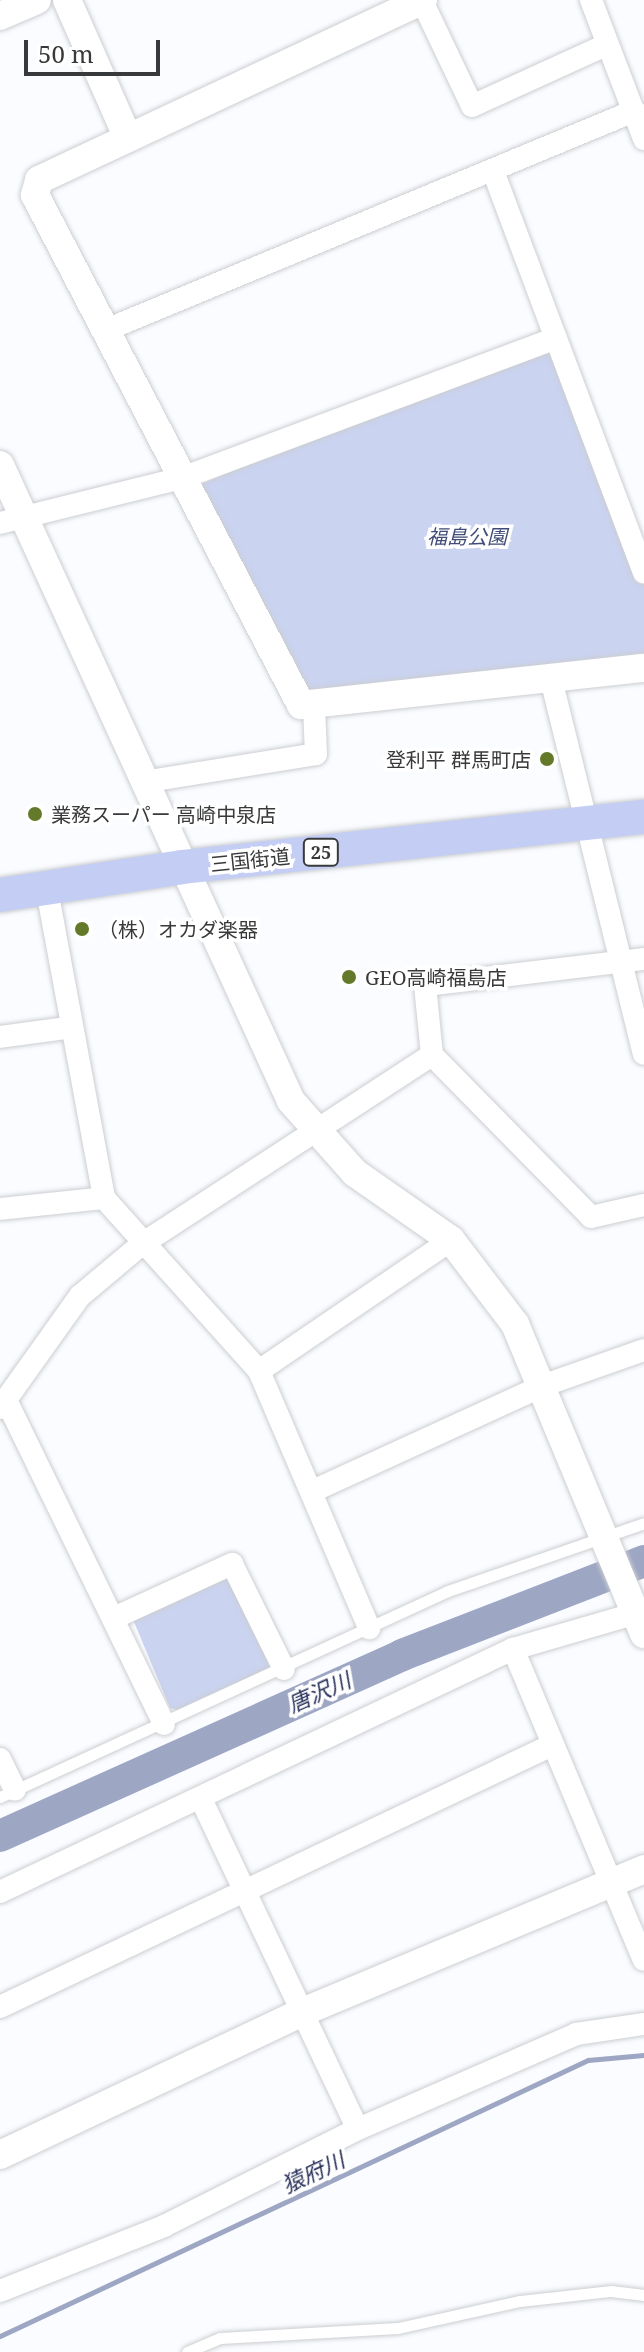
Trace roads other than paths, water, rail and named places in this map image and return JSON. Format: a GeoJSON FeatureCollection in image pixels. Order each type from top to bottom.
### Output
{"type":"FeatureCollection","features":[{"type":"Feature","properties":{"kind":"main road","name":"三国街道"},"geometry":{"type":"LineString","coordinates":[[0,895],[182,867],[644,817]]}},
{"type":"Feature","properties":{"kind":"street"},"geometry":{"type":"LineString","coordinates":[[0,16],[37,0]]}},
{"type":"Feature","properties":{"kind":"street"},"geometry":{"type":"LineString","coordinates":[[67,0],[128,138]]}},
{"type":"Feature","properties":{"kind":"street"},"geometry":{"type":"LineString","coordinates":[[608,44],[472,106],[423,0],[128,138],[35,187],[301,705],[644,668]]}},
{"type":"Feature","properties":{"kind":"street"},"geometry":{"type":"LineString","coordinates":[[591,0],[644,139]]}},
{"type":"Feature","properties":{"kind":"street"},"geometry":{"type":"LineString","coordinates":[[106,330],[634,111]]}},
{"type":"Feature","properties":{"kind":"street"},"geometry":{"type":"LineString","coordinates":[[493,171],[644,573]]}},
{"type":"Feature","properties":{"kind":"street"},"geometry":{"type":"LineString","coordinates":[[0,523],[182,478],[556,338]]}},
{"type":"Feature","properties":{"kind":"street"},"geometry":{"type":"LineString","coordinates":[[0,465],[28,516],[143,782],[291,1101],[315,1134],[355,1173],[451,1240],[515,1324],[602,1540],[639,1616],[513,1649],[0,1892]]}},
{"type":"Feature","properties":{"kind":"street"},"geometry":{"type":"LineString","coordinates":[[551,679],[587,824],[633,960],[644,1054]]}},
{"type":"Feature","properties":{"kind":"street"},"geometry":{"type":"LineString","coordinates":[[143,782],[316,754],[314,706]]}},
{"type":"Feature","properties":{"kind":"street"},"geometry":{"type":"LineString","coordinates":[[47,890],[67,1028],[104,1198],[259,1371],[313,1491],[369,1628]]}},
{"type":"Feature","properties":{"kind":"street"},"geometry":{"type":"LineString","coordinates":[[633,960],[425,985],[432,1055],[591,1217],[644,1205]]}},
{"type":"Feature","properties":{"kind":"street"},"geometry":{"type":"LineString","coordinates":[[0,1037],[67,1028]]}},
{"type":"Feature","properties":{"kind":"street"},"geometry":{"type":"LineString","coordinates":[[164,1724],[116,1617],[4,1406],[80,1296],[142,1244],[432,1055]]}},
{"type":"Feature","properties":{"kind":"street"},"geometry":{"type":"LineString","coordinates":[[0,1209],[104,1198]]}},
{"type":"Feature","properties":{"kind":"street"},"geometry":{"type":"LineString","coordinates":[[259,1371],[451,1240]]}},
{"type":"Feature","properties":{"kind":"street"},"geometry":{"type":"LineString","coordinates":[[313,1491],[542,1386],[644,1350]]}},
{"type":"Feature","properties":{"kind":"street"},"geometry":{"type":"LineString","coordinates":[[116,1617],[232,1564],[284,1669]]}},
{"type":"Feature","properties":{"kind":"street"},"geometry":{"type":"LineString","coordinates":[[513,1649],[607,1881],[644,1960]]}},
{"type":"Feature","properties":{"kind":"street"},"geometry":{"type":"LineString","coordinates":[[0,2007],[552,1745]]}},
{"type":"Feature","properties":{"kind":"street"},"geometry":{"type":"LineString","coordinates":[[0,1759],[8,1794]]}},
{"type":"Feature","properties":{"kind":"street"},"geometry":{"type":"LineString","coordinates":[[201,1799],[249,1890],[358,2129]]}},
{"type":"Feature","properties":{"kind":"street"},"geometry":{"type":"LineString","coordinates":[[0,2155],[305,2011],[607,1881],[644,1869]]}},
{"type":"Feature","properties":{"kind":"street"},"geometry":{"type":"LineString","coordinates":[[0,2291],[164,2226],[358,2129],[576,2034],[644,2024]]}},
{"type":"Feature","properties":{"kind":"lane"},"geometry":{"type":"LineString","coordinates":[[8,1794],[448,1591],[644,1523]]}},
{"type":"Feature","properties":{"kind":"lane"},"geometry":{"type":"LineString","coordinates":[[187,2352],[220,2338],[398,2328],[520,2301],[611,2291],[644,2295]]}},
{"type":"Feature","properties":{"kind":"waterway","name":"唐沢川"},"geometry":{"type":"LineString","coordinates":[[0,1836],[402,1655],[644,1561]]}},
{"type":"Feature","properties":{"kind":"waterway","name":"猿府川"},"geometry":{"type":"LineString","coordinates":[[0,2336],[588,2060],[644,2055]]}},
{"type":"Feature","properties":{"kind":"place","name":"登利平 群馬町店"},"geometry":{"type":"Point","coordinates":[547,759]}},
{"type":"Feature","properties":{"kind":"place","name":"業務スーパー 高崎中泉店"},"geometry":{"type":"Point","coordinates":[35,814]}},
{"type":"Feature","properties":{"kind":"place","name":"（株）オカダ楽器"},"geometry":{"type":"Point","coordinates":[82,929]}},
{"type":"Feature","properties":{"kind":"place","name":"GEO高崎福島店"},"geometry":{"type":"Point","coordinates":[349,977]}},
{"type":"Feature","properties":{"kind":"park label","name":"福島公園"},"geometry":{"type":"Point","coordinates":[467,536]}}]}
